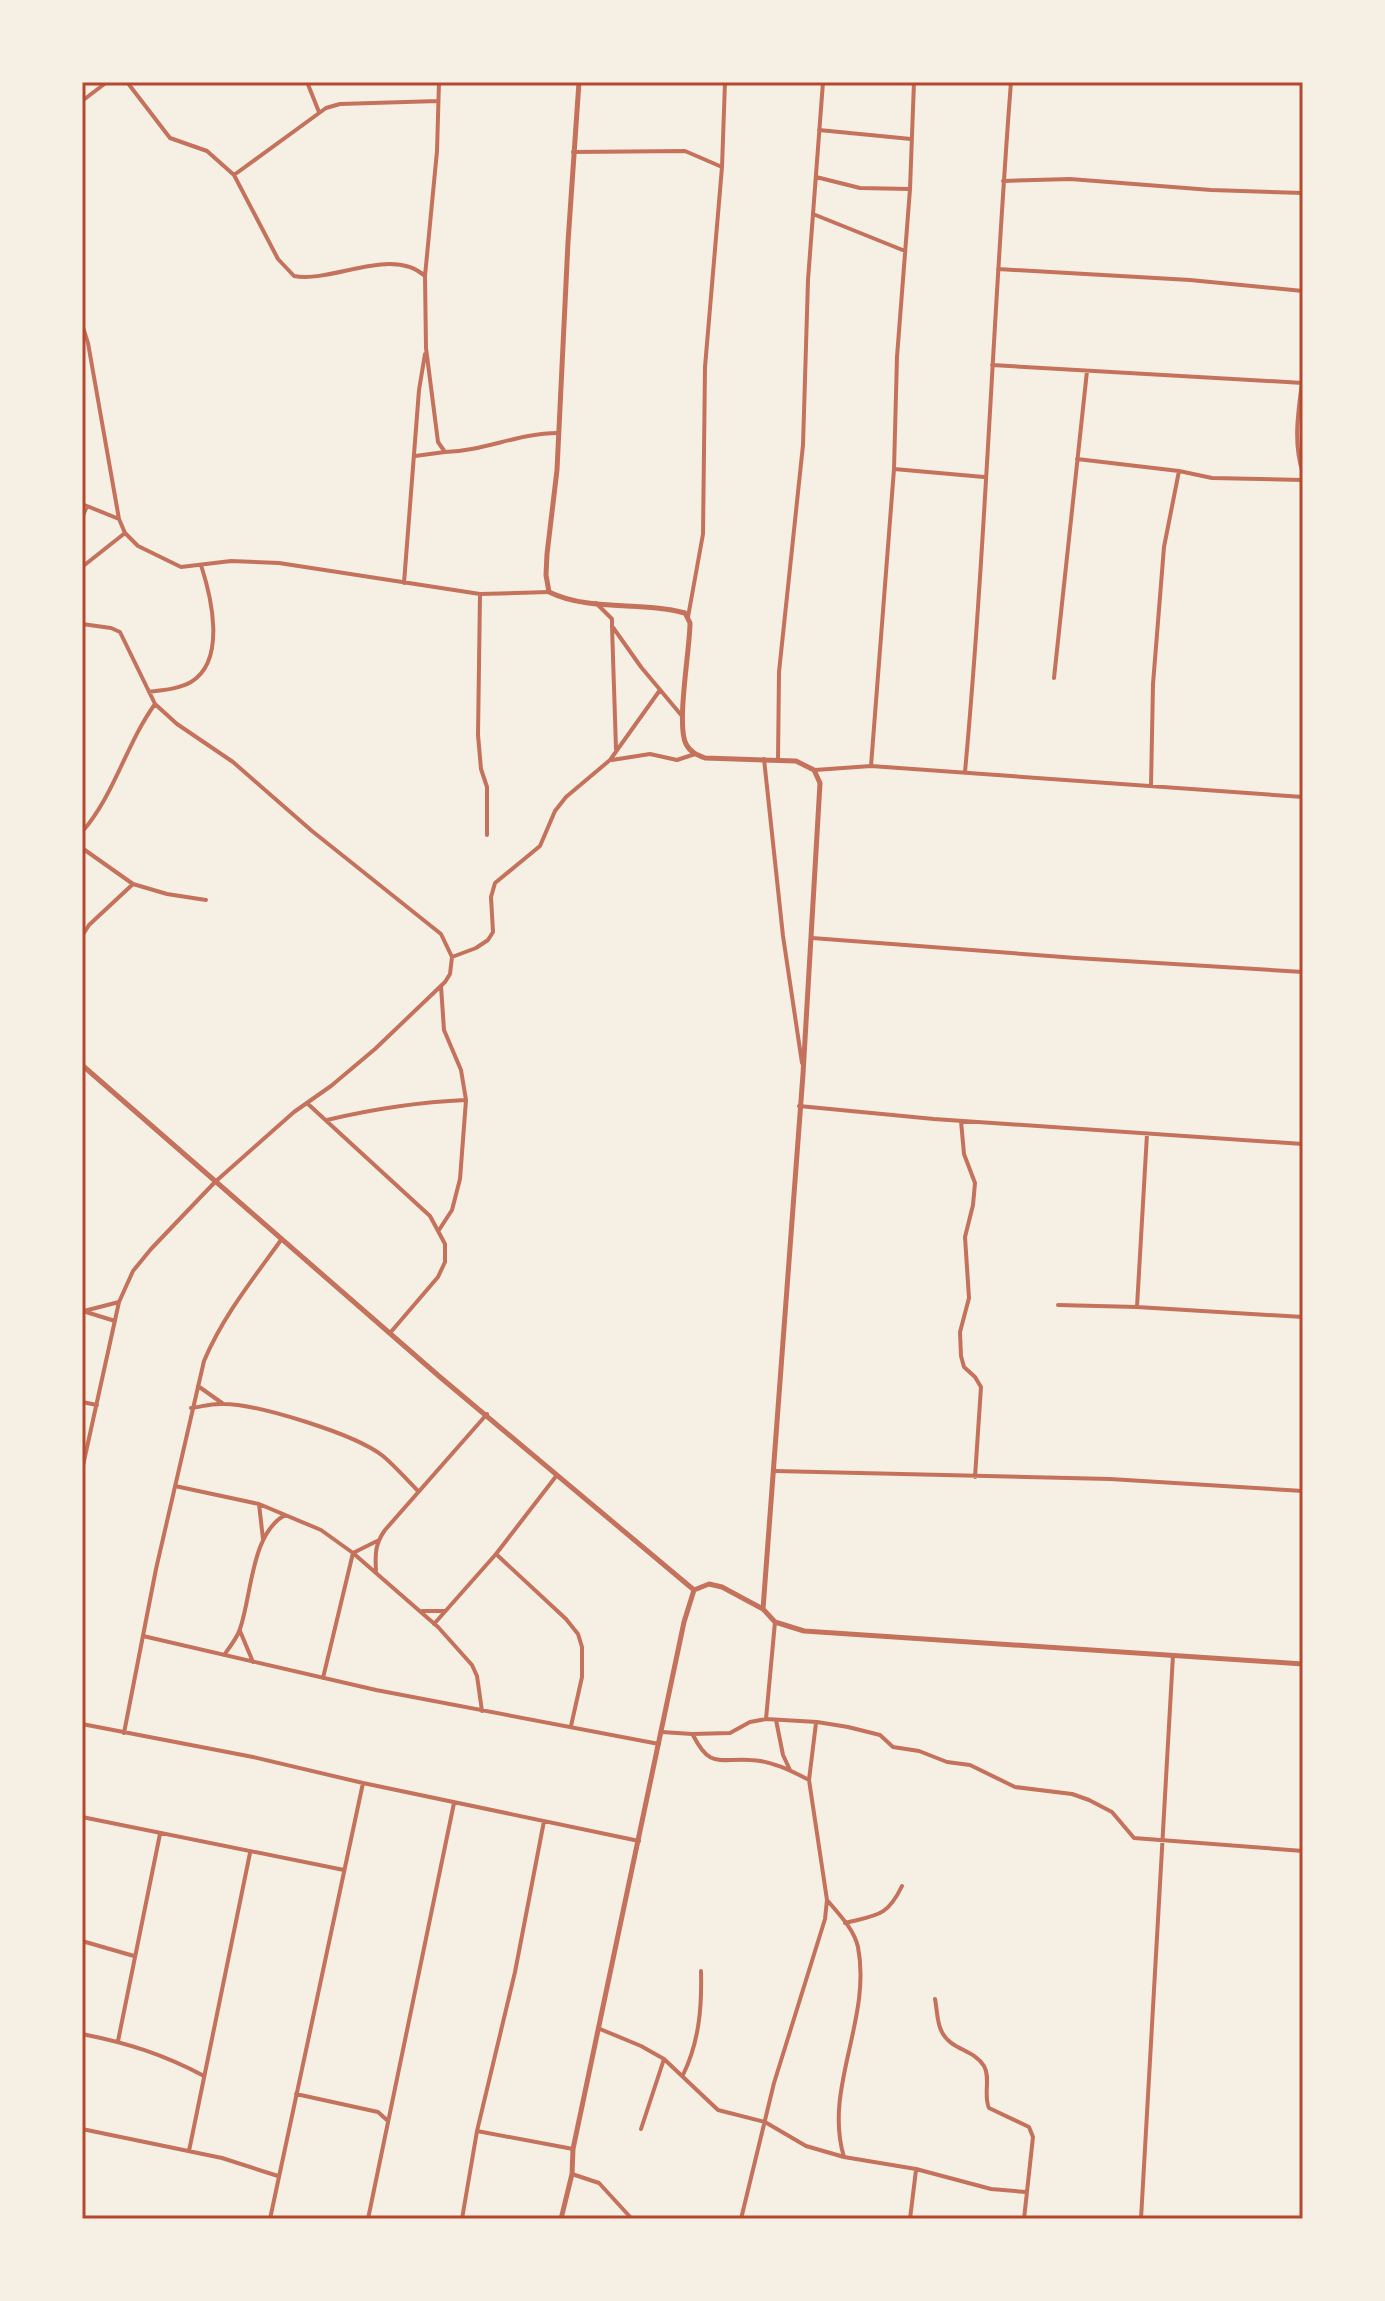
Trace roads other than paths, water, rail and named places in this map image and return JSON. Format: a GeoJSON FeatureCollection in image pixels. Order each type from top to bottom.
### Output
{"type":"FeatureCollection","features":[{"type":"Feature","properties":{"kind":"street"},"geometry":{"type":"LineString","coordinates":[[82,101],[107,82]]}},
{"type":"Feature","properties":{"kind":"street"},"geometry":{"type":"LineString","coordinates":[[127,82],[170,138],[207,151],[234,175],[278,259],[294,276],[329,276],[367,265],[403,266],[425,276]]}},
{"type":"Feature","properties":{"kind":"street"},"geometry":{"type":"LineString","coordinates":[[307,82],[319,112]]}},
{"type":"Feature","properties":{"kind":"street"},"geometry":{"type":"LineString","coordinates":[[439,82],[437,151],[425,276],[426,348],[438,442],[445,452]]}},
{"type":"Feature","properties":{"kind":"street"},"geometry":{"type":"LineString","coordinates":[[549,592],[547,554],[557,470],[579,82]]}},
{"type":"Feature","properties":{"kind":"street"},"geometry":{"type":"LineString","coordinates":[[695,754],[683,738],[683,718],[690,634],[688,617],[703,534],[705,367],[722,167],[725,82]]}},
{"type":"Feature","properties":{"kind":"street"},"geometry":{"type":"LineString","coordinates":[[778,760],[779,672],[803,445],[805,351],[823,82]]}},
{"type":"Feature","properties":{"kind":"street"},"geometry":{"type":"LineString","coordinates":[[871,766],[894,469],[898,332],[910,189],[914,82]]}},
{"type":"Feature","properties":{"kind":"street"},"geometry":{"type":"LineString","coordinates":[[965,772],[974,674],[1011,82]]}},
{"type":"Feature","properties":{"kind":"street"},"geometry":{"type":"LineString","coordinates":[[234,175],[319,112],[340,104],[438,101]]}},
{"type":"Feature","properties":{"kind":"street"},"geometry":{"type":"LineString","coordinates":[[819,130],[911,139]]}},
{"type":"Feature","properties":{"kind":"street"},"geometry":{"type":"LineString","coordinates":[[573,152],[685,151],[722,167]]}},
{"type":"Feature","properties":{"kind":"street"},"geometry":{"type":"LineString","coordinates":[[816,177],[860,188],[910,189]]}},
{"type":"Feature","properties":{"kind":"street"},"geometry":{"type":"LineString","coordinates":[[1003,181],[1070,179],[1200,190],[1303,193]]}},
{"type":"Feature","properties":{"kind":"street"},"geometry":{"type":"LineString","coordinates":[[813,214],[905,251]]}},
{"type":"Feature","properties":{"kind":"street"},"geometry":{"type":"LineString","coordinates":[[997,269],[1190,280],[1303,291]]}},
{"type":"Feature","properties":{"kind":"street"},"geometry":{"type":"LineString","coordinates":[[82,324],[119,519],[125,533],[138,546],[170,564],[181,567],[231,561],[279,563],[480,594],[549,592],[596,603],[665,608],[685,613],[688,617]]}},
{"type":"Feature","properties":{"kind":"street"},"geometry":{"type":"LineString","coordinates":[[404,583],[419,390],[426,348]]}},
{"type":"Feature","properties":{"kind":"street"},"geometry":{"type":"LineString","coordinates":[[992,365],[1302,383],[1297,447],[1303,473]]}},
{"type":"Feature","properties":{"kind":"street"},"geometry":{"type":"LineString","coordinates":[[1054,678],[1068,572],[1087,371]]}},
{"type":"Feature","properties":{"kind":"street"},"geometry":{"type":"LineString","coordinates":[[414,456],[494,446],[527,434],[558,433]]}},
{"type":"Feature","properties":{"kind":"street"},"geometry":{"type":"LineString","coordinates":[[1077,459],[1236,480],[1275,477],[1303,480]]}},
{"type":"Feature","properties":{"kind":"street"},"geometry":{"type":"LineString","coordinates":[[894,469],[984,477]]}},
{"type":"Feature","properties":{"kind":"street"},"geometry":{"type":"LineString","coordinates":[[1151,787],[1153,684],[1164,547],[1179,471]]}},
{"type":"Feature","properties":{"kind":"street"},"geometry":{"type":"LineString","coordinates":[[82,518],[85,505],[119,519]]}},
{"type":"Feature","properties":{"kind":"street"},"geometry":{"type":"LineString","coordinates":[[82,567],[125,533]]}},
{"type":"Feature","properties":{"kind":"street"},"geometry":{"type":"LineString","coordinates":[[149,692],[186,685],[195,680],[207,661],[213,641],[214,619],[211,596],[201,565]]}},
{"type":"Feature","properties":{"kind":"street"},"geometry":{"type":"LineString","coordinates":[[480,594],[478,735],[481,769],[487,787],[487,835]]}},
{"type":"Feature","properties":{"kind":"street"},"geometry":{"type":"LineString","coordinates":[[596,603],[612,619],[616,752]]}},
{"type":"Feature","properties":{"kind":"street"},"geometry":{"type":"LineString","coordinates":[[82,624],[120,632],[155,704],[177,724],[233,762],[312,831],[441,934],[452,957],[450,974],[441,986],[371,1052],[294,1112],[215,1182],[133,1271],[119,1302],[82,1470]]}},
{"type":"Feature","properties":{"kind":"street"},"geometry":{"type":"LineString","coordinates":[[612,626],[683,718]]}},
{"type":"Feature","properties":{"kind":"street"},"geometry":{"type":"LineString","coordinates":[[452,957],[488,940],[493,932],[491,897],[495,883],[540,846],[555,811],[566,797],[610,760],[660,690]]}},
{"type":"Feature","properties":{"kind":"street"},"geometry":{"type":"LineString","coordinates":[[82,832],[100,808],[137,730],[155,704]]}},
{"type":"Feature","properties":{"kind":"street"},"geometry":{"type":"LineString","coordinates":[[610,760],[641,754],[677,760],[695,754],[723,759],[796,761],[814,770],[871,766],[1303,797]]}},
{"type":"Feature","properties":{"kind":"street"},"geometry":{"type":"LineString","coordinates":[[764,759],[781,924],[803,1074]]}},
{"type":"Feature","properties":{"kind":"street"},"geometry":{"type":"LineString","coordinates":[[763,1609],[812,938],[820,783],[814,770]]}},
{"type":"Feature","properties":{"kind":"street"},"geometry":{"type":"LineString","coordinates":[[82,848],[133,884],[167,894],[206,900]]}},
{"type":"Feature","properties":{"kind":"street"},"geometry":{"type":"LineString","coordinates":[[82,936],[89,925],[133,884]]}},
{"type":"Feature","properties":{"kind":"street"},"geometry":{"type":"LineString","coordinates":[[812,938],[1303,972]]}},
{"type":"Feature","properties":{"kind":"street"},"geometry":{"type":"LineString","coordinates":[[439,1230],[452,1210],[460,1179],[466,1100],[461,1070],[444,1030],[441,986]]}},
{"type":"Feature","properties":{"kind":"street"},"geometry":{"type":"LineString","coordinates":[[82,1065],[390,1333],[694,1590]]}},
{"type":"Feature","properties":{"kind":"street"},"geometry":{"type":"LineString","coordinates":[[327,1120],[422,1102],[466,1100]]}},
{"type":"Feature","properties":{"kind":"street"},"geometry":{"type":"LineString","coordinates":[[307,1103],[430,1216],[445,1244],[445,1262],[441,1269],[426,1292],[390,1333]]}},
{"type":"Feature","properties":{"kind":"street"},"geometry":{"type":"LineString","coordinates":[[799,1106],[961,1121],[1303,1144]]}},
{"type":"Feature","properties":{"kind":"street"},"geometry":{"type":"LineString","coordinates":[[961,1121],[964,1154],[975,1183],[965,1237],[969,1298],[960,1332],[962,1362],[981,1387],[975,1477]]}},
{"type":"Feature","properties":{"kind":"street"},"geometry":{"type":"LineString","coordinates":[[1137,1307],[1147,1134]]}},
{"type":"Feature","properties":{"kind":"street"},"geometry":{"type":"LineString","coordinates":[[124,1733],[198,1386],[215,1336],[283,1238]]}},
{"type":"Feature","properties":{"kind":"street"},"geometry":{"type":"LineString","coordinates":[[83,1311],[119,1302]]}},
{"type":"Feature","properties":{"kind":"street"},"geometry":{"type":"LineString","coordinates":[[1058,1305],[1303,1317]]}},
{"type":"Feature","properties":{"kind":"street"},"geometry":{"type":"LineString","coordinates":[[83,1311],[115,1321]]}},
{"type":"Feature","properties":{"kind":"street"},"geometry":{"type":"LineString","coordinates":[[198,1386],[222,1403]]}},
{"type":"Feature","properties":{"kind":"street"},"geometry":{"type":"LineString","coordinates":[[82,1402],[97,1405]]}},
{"type":"Feature","properties":{"kind":"street"},"geometry":{"type":"LineString","coordinates":[[191,1408],[222,1403],[296,1420],[359,1441],[383,1457],[418,1491]]}},
{"type":"Feature","properties":{"kind":"street"},"geometry":{"type":"LineString","coordinates":[[323,1678],[353,1553],[377,1541],[487,1414]]}},
{"type":"Feature","properties":{"kind":"street"},"geometry":{"type":"LineString","coordinates":[[775,1471],[1110,1479],[1303,1491]]}},
{"type":"Feature","properties":{"kind":"street"},"geometry":{"type":"LineString","coordinates":[[434,1624],[496,1554],[557,1475]]}},
{"type":"Feature","properties":{"kind":"street"},"geometry":{"type":"LineString","coordinates":[[175,1486],[259,1504],[321,1530],[353,1553],[434,1624],[472,1665],[477,1676],[482,1711]]}},
{"type":"Feature","properties":{"kind":"street"},"geometry":{"type":"LineString","coordinates":[[259,1504],[263,1541]]}},
{"type":"Feature","properties":{"kind":"street"},"geometry":{"type":"LineString","coordinates":[[224,1655],[240,1630],[263,1541],[272,1525],[285,1514]]}},
{"type":"Feature","properties":{"kind":"street"},"geometry":{"type":"LineString","coordinates":[[376,1573],[377,1541]]}},
{"type":"Feature","properties":{"kind":"street"},"geometry":{"type":"LineString","coordinates":[[496,1554],[578,1634],[582,1647],[582,1677],[570,1728]]}},
{"type":"Feature","properties":{"kind":"street"},"geometry":{"type":"LineString","coordinates":[[694,1590],[709,1584],[722,1587],[763,1609],[775,1622],[804,1631],[1303,1664]]}},
{"type":"Feature","properties":{"kind":"street"},"geometry":{"type":"LineString","coordinates":[[561,2219],[684,1622],[694,1590]]}},
{"type":"Feature","properties":{"kind":"street"},"geometry":{"type":"LineString","coordinates":[[419,1611],[446,1611]]}},
{"type":"Feature","properties":{"kind":"street"},"geometry":{"type":"LineString","coordinates":[[766,1719],[775,1622]]}},
{"type":"Feature","properties":{"kind":"street"},"geometry":{"type":"LineString","coordinates":[[240,1630],[253,1662]]}},
{"type":"Feature","properties":{"kind":"street"},"geometry":{"type":"LineString","coordinates":[[143,1636],[323,1678],[659,1744]]}},
{"type":"Feature","properties":{"kind":"street"},"geometry":{"type":"LineString","coordinates":[[1141,2219],[1173,1655]]}},
{"type":"Feature","properties":{"kind":"street"},"geometry":{"type":"LineString","coordinates":[[662,1732],[730,1733],[750,1722],[766,1719],[817,1722],[880,1735],[893,1747],[970,1765],[1015,1787],[1072,1794],[1112,1812],[1134,1838],[1303,1851]]}},
{"type":"Feature","properties":{"kind":"street"},"geometry":{"type":"LineString","coordinates":[[776,1720],[783,1755],[790,1770]]}},
{"type":"Feature","properties":{"kind":"street"},"geometry":{"type":"LineString","coordinates":[[741,2219],[765,2122],[825,1919],[827,1900],[809,1780],[817,1722]]}},
{"type":"Feature","properties":{"kind":"street"},"geometry":{"type":"LineString","coordinates":[[82,1724],[253,1757],[639,1841]]}},
{"type":"Feature","properties":{"kind":"street"},"geometry":{"type":"LineString","coordinates":[[692,1734],[699,1748],[710,1758],[726,1762],[752,1759],[790,1770],[809,1780]]}},
{"type":"Feature","properties":{"kind":"street"},"geometry":{"type":"LineString","coordinates":[[270,2219],[363,1783]]}},
{"type":"Feature","properties":{"kind":"street"},"geometry":{"type":"LineString","coordinates":[[368,2219],[454,1803]]}},
{"type":"Feature","properties":{"kind":"street"},"geometry":{"type":"LineString","coordinates":[[82,1817],[344,1870]]}},
{"type":"Feature","properties":{"kind":"street"},"geometry":{"type":"LineString","coordinates":[[462,2219],[477,2131],[515,1972],[544,1821]]}},
{"type":"Feature","properties":{"kind":"street"},"geometry":{"type":"LineString","coordinates":[[118,2041],[160,1834]]}},
{"type":"Feature","properties":{"kind":"street"},"geometry":{"type":"LineString","coordinates":[[189,2151],[250,1853]]}},
{"type":"Feature","properties":{"kind":"street"},"geometry":{"type":"LineString","coordinates":[[845,1923],[878,1915],[893,1904],[902,1886]]}},
{"type":"Feature","properties":{"kind":"street"},"geometry":{"type":"LineString","coordinates":[[827,1900],[857,1945],[858,2021],[842,2086],[838,2117],[838,2137],[844,2157]]}},
{"type":"Feature","properties":{"kind":"street"},"geometry":{"type":"LineString","coordinates":[[82,1941],[134,1956]]}},
{"type":"Feature","properties":{"kind":"street"},"geometry":{"type":"LineString","coordinates":[[683,2075],[692,2055],[700,2017],[701,1971]]}},
{"type":"Feature","properties":{"kind":"street"},"geometry":{"type":"LineString","coordinates":[[935,1999],[941,2031],[953,2045],[978,2058],[987,2071],[986,2101],[989,2108],[1029,2127],[1033,2137],[1024,2219]]}},
{"type":"Feature","properties":{"kind":"street"},"geometry":{"type":"LineString","coordinates":[[600,2029],[664,2059],[718,2110],[765,2122],[806,2146],[844,2157],[916,2169],[991,2189],[1026,2192]]}},
{"type":"Feature","properties":{"kind":"street"},"geometry":{"type":"LineString","coordinates":[[82,2034],[167,2056],[204,2076]]}},
{"type":"Feature","properties":{"kind":"street"},"geometry":{"type":"LineString","coordinates":[[641,2129],[664,2059]]}},
{"type":"Feature","properties":{"kind":"street"},"geometry":{"type":"LineString","coordinates":[[296,2094],[378,2112],[388,2121]]}},
{"type":"Feature","properties":{"kind":"street"},"geometry":{"type":"LineString","coordinates":[[82,2129],[189,2151],[279,2176]]}},
{"type":"Feature","properties":{"kind":"street"},"geometry":{"type":"LineString","coordinates":[[477,2131],[573,2149]]}},
{"type":"Feature","properties":{"kind":"street"},"geometry":{"type":"LineString","coordinates":[[910,2219],[916,2169]]}},
{"type":"Feature","properties":{"kind":"street"},"geometry":{"type":"LineString","coordinates":[[572,2174],[599,2183],[632,2219]]}}]}
